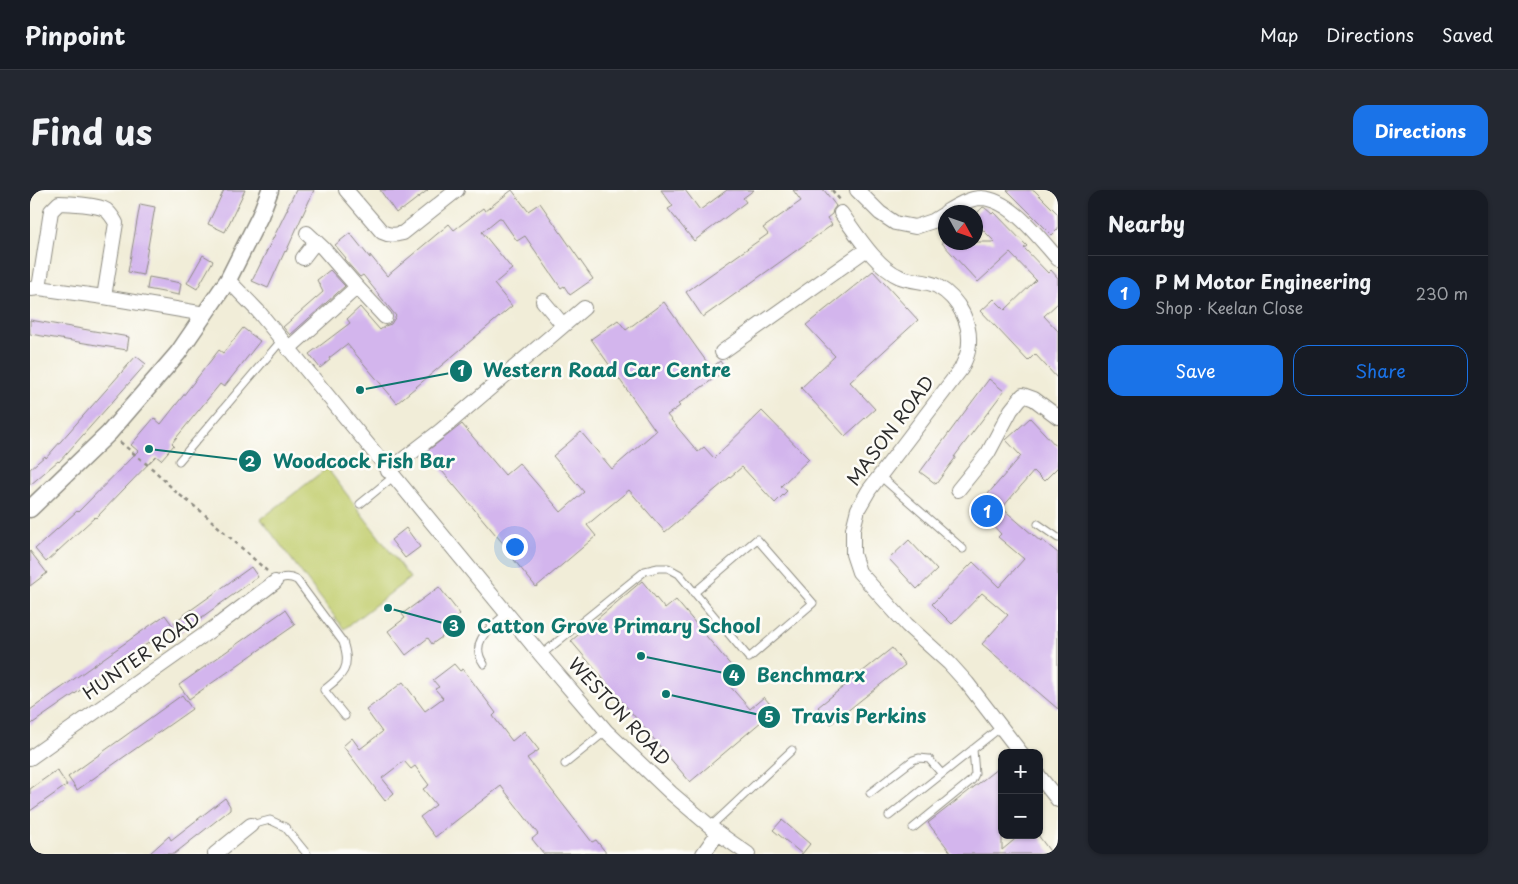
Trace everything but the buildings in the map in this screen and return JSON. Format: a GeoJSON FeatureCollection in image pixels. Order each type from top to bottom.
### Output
{"type":"FeatureCollection","features":[{"type":"Feature","properties":{"kind":"street"},"geometry":{"type":"LineString","coordinates":[[30,510],[109,433],[178,353],[228,280],[260,216],[270,190]]}},
{"type":"Feature","properties":{"kind":"street"},"geometry":{"type":"LineString","coordinates":[[346,190],[382,232],[388,235],[403,233],[457,190]]}},
{"type":"Feature","properties":{"kind":"street"},"geometry":{"type":"LineString","coordinates":[[857,190],[880,213],[896,223],[915,227],[938,218]]}},
{"type":"Feature","properties":{"kind":"street"},"geometry":{"type":"LineString","coordinates":[[959,205],[981,198],[1001,203],[1015,212],[1056,254]]}},
{"type":"Feature","properties":{"kind":"street"},"geometry":{"type":"LineString","coordinates":[[104,297],[116,223],[104,209],[59,203],[51,211],[35,289],[104,297],[205,314]]}},
{"type":"Feature","properties":{"kind":"street","name":"MASON ROAD"},"geometry":{"type":"LineString","coordinates":[[841,213],[867,249],[884,266],[901,278],[918,280],[937,286],[952,297],[963,312],[968,332],[968,352],[961,369],[880,476],[858,509],[853,529],[853,554],[859,572],[907,626],[949,663],[967,683],[1018,749]]}},
{"type":"Feature","properties":{"kind":"street"},"geometry":{"type":"LineString","coordinates":[[303,258],[312,237],[385,317]]}},
{"type":"Feature","properties":{"kind":"street"},"geometry":{"type":"LineString","coordinates":[[722,352],[867,249]]}},
{"type":"Feature","properties":{"kind":"street","name":"WESTON ROAD"},"geometry":{"type":"LineString","coordinates":[[228,280],[258,311],[541,656],[606,731],[656,780],[715,830],[748,854]]}},
{"type":"Feature","properties":{"kind":"street"},"geometry":{"type":"LineString","coordinates":[[285,345],[358,287]]}},
{"type":"Feature","properties":{"kind":"street"},"geometry":{"type":"LineString","coordinates":[[543,301],[563,325]]}},
{"type":"Feature","properties":{"kind":"street"},"geometry":{"type":"LineString","coordinates":[[391,474],[584,308]]}},
{"type":"Feature","properties":{"kind":"street"},"geometry":{"type":"LineString","coordinates":[[958,490],[988,453],[1011,410],[1023,396],[1034,399],[1058,417]]}},
{"type":"Feature","properties":{"kind":"street","name":"HUNTER ROAD"},"geometry":{"type":"LineString","coordinates":[[30,758],[218,625],[271,577]]}},
{"type":"Feature","properties":{"kind":"street"},"geometry":{"type":"LineString","coordinates":[[1043,781],[1058,800]]}},
{"type":"Feature","properties":{"kind":"street"},"geometry":{"type":"LineString","coordinates":[[215,854],[251,825]]}},
{"type":"Feature","properties":{"kind":"street"},"geometry":{"type":"LineString","coordinates":[[703,854],[715,830]]}},
{"type":"Feature","properties":{"kind":"lane"},"geometry":{"type":"LineString","coordinates":[[179,461],[285,345]]}},
{"type":"Feature","properties":{"kind":"lane"},"geometry":{"type":"LineString","coordinates":[[360,504],[391,474]]}},
{"type":"Feature","properties":{"kind":"lane"},"geometry":{"type":"LineString","coordinates":[[880,476],[962,549]]}},
{"type":"Feature","properties":{"kind":"lane"},"geometry":{"type":"LineString","coordinates":[[1038,524],[1058,538]]}},
{"type":"Feature","properties":{"kind":"lane"},"geometry":{"type":"LineString","coordinates":[[541,656],[645,571],[658,568],[668,568],[679,574],[694,593],[749,658],[813,603],[757,539],[694,593]]}},
{"type":"Feature","properties":{"kind":"lane"},"geometry":{"type":"LineString","coordinates":[[271,577],[291,577],[297,580],[343,642],[347,654],[342,676],[324,690],[344,716]]}},
{"type":"Feature","properties":{"kind":"lane"},"geometry":{"type":"LineString","coordinates":[[484,664],[478,649],[480,640],[507,613]]}},
{"type":"Feature","properties":{"kind":"lane"},"geometry":{"type":"LineString","coordinates":[[889,816],[1001,727]]}},
{"type":"Feature","properties":{"kind":"lane"},"geometry":{"type":"LineString","coordinates":[[565,764],[606,731]]}},
{"type":"Feature","properties":{"kind":"lane"},"geometry":{"type":"LineString","coordinates":[[913,828],[972,780],[975,774],[973,749]]}},
{"type":"Feature","properties":{"kind":"lane"},"geometry":{"type":"LineString","coordinates":[[715,830],[792,750]]}},
{"type":"Feature","properties":{"kind":"lane"},"geometry":{"type":"LineString","coordinates":[[870,793],[913,760],[919,758],[929,759],[942,774]]}},
{"type":"Feature","properties":{"kind":"lane"},"geometry":{"type":"LineString","coordinates":[[251,825],[270,820],[285,827],[307,854]]}},
{"type":"Feature","properties":{"kind":"path"},"geometry":{"type":"LineString","coordinates":[[109,433],[155,471],[176,492],[202,512],[271,577]]}},
{"type":"Feature","properties":{"kind":"green space"},"geometry":{"type":"Polygon","coordinates":[[[327,468],[410,578],[344,629],[261,519],[327,468]]]}},
{"type":"Feature","properties":{"kind":"place","name":"Western Road Car Centre"},"geometry":{"type":"Point","coordinates":[360,390]}},
{"type":"Feature","properties":{"kind":"place","name":"Woodcock Fish Bar"},"geometry":{"type":"Point","coordinates":[149,449]}},
{"type":"Feature","properties":{"kind":"place","name":"P M Motor Engineering"},"geometry":{"type":"Point","coordinates":[987,511]}},
{"type":"Feature","properties":{"kind":"place","name":"Catton Grove Primary School"},"geometry":{"type":"Point","coordinates":[388,608]}},
{"type":"Feature","properties":{"kind":"place","name":"Benchmarx"},"geometry":{"type":"Point","coordinates":[641,656]}},
{"type":"Feature","properties":{"kind":"place","name":"Travis Perkins"},"geometry":{"type":"Point","coordinates":[666,694]}}]}
